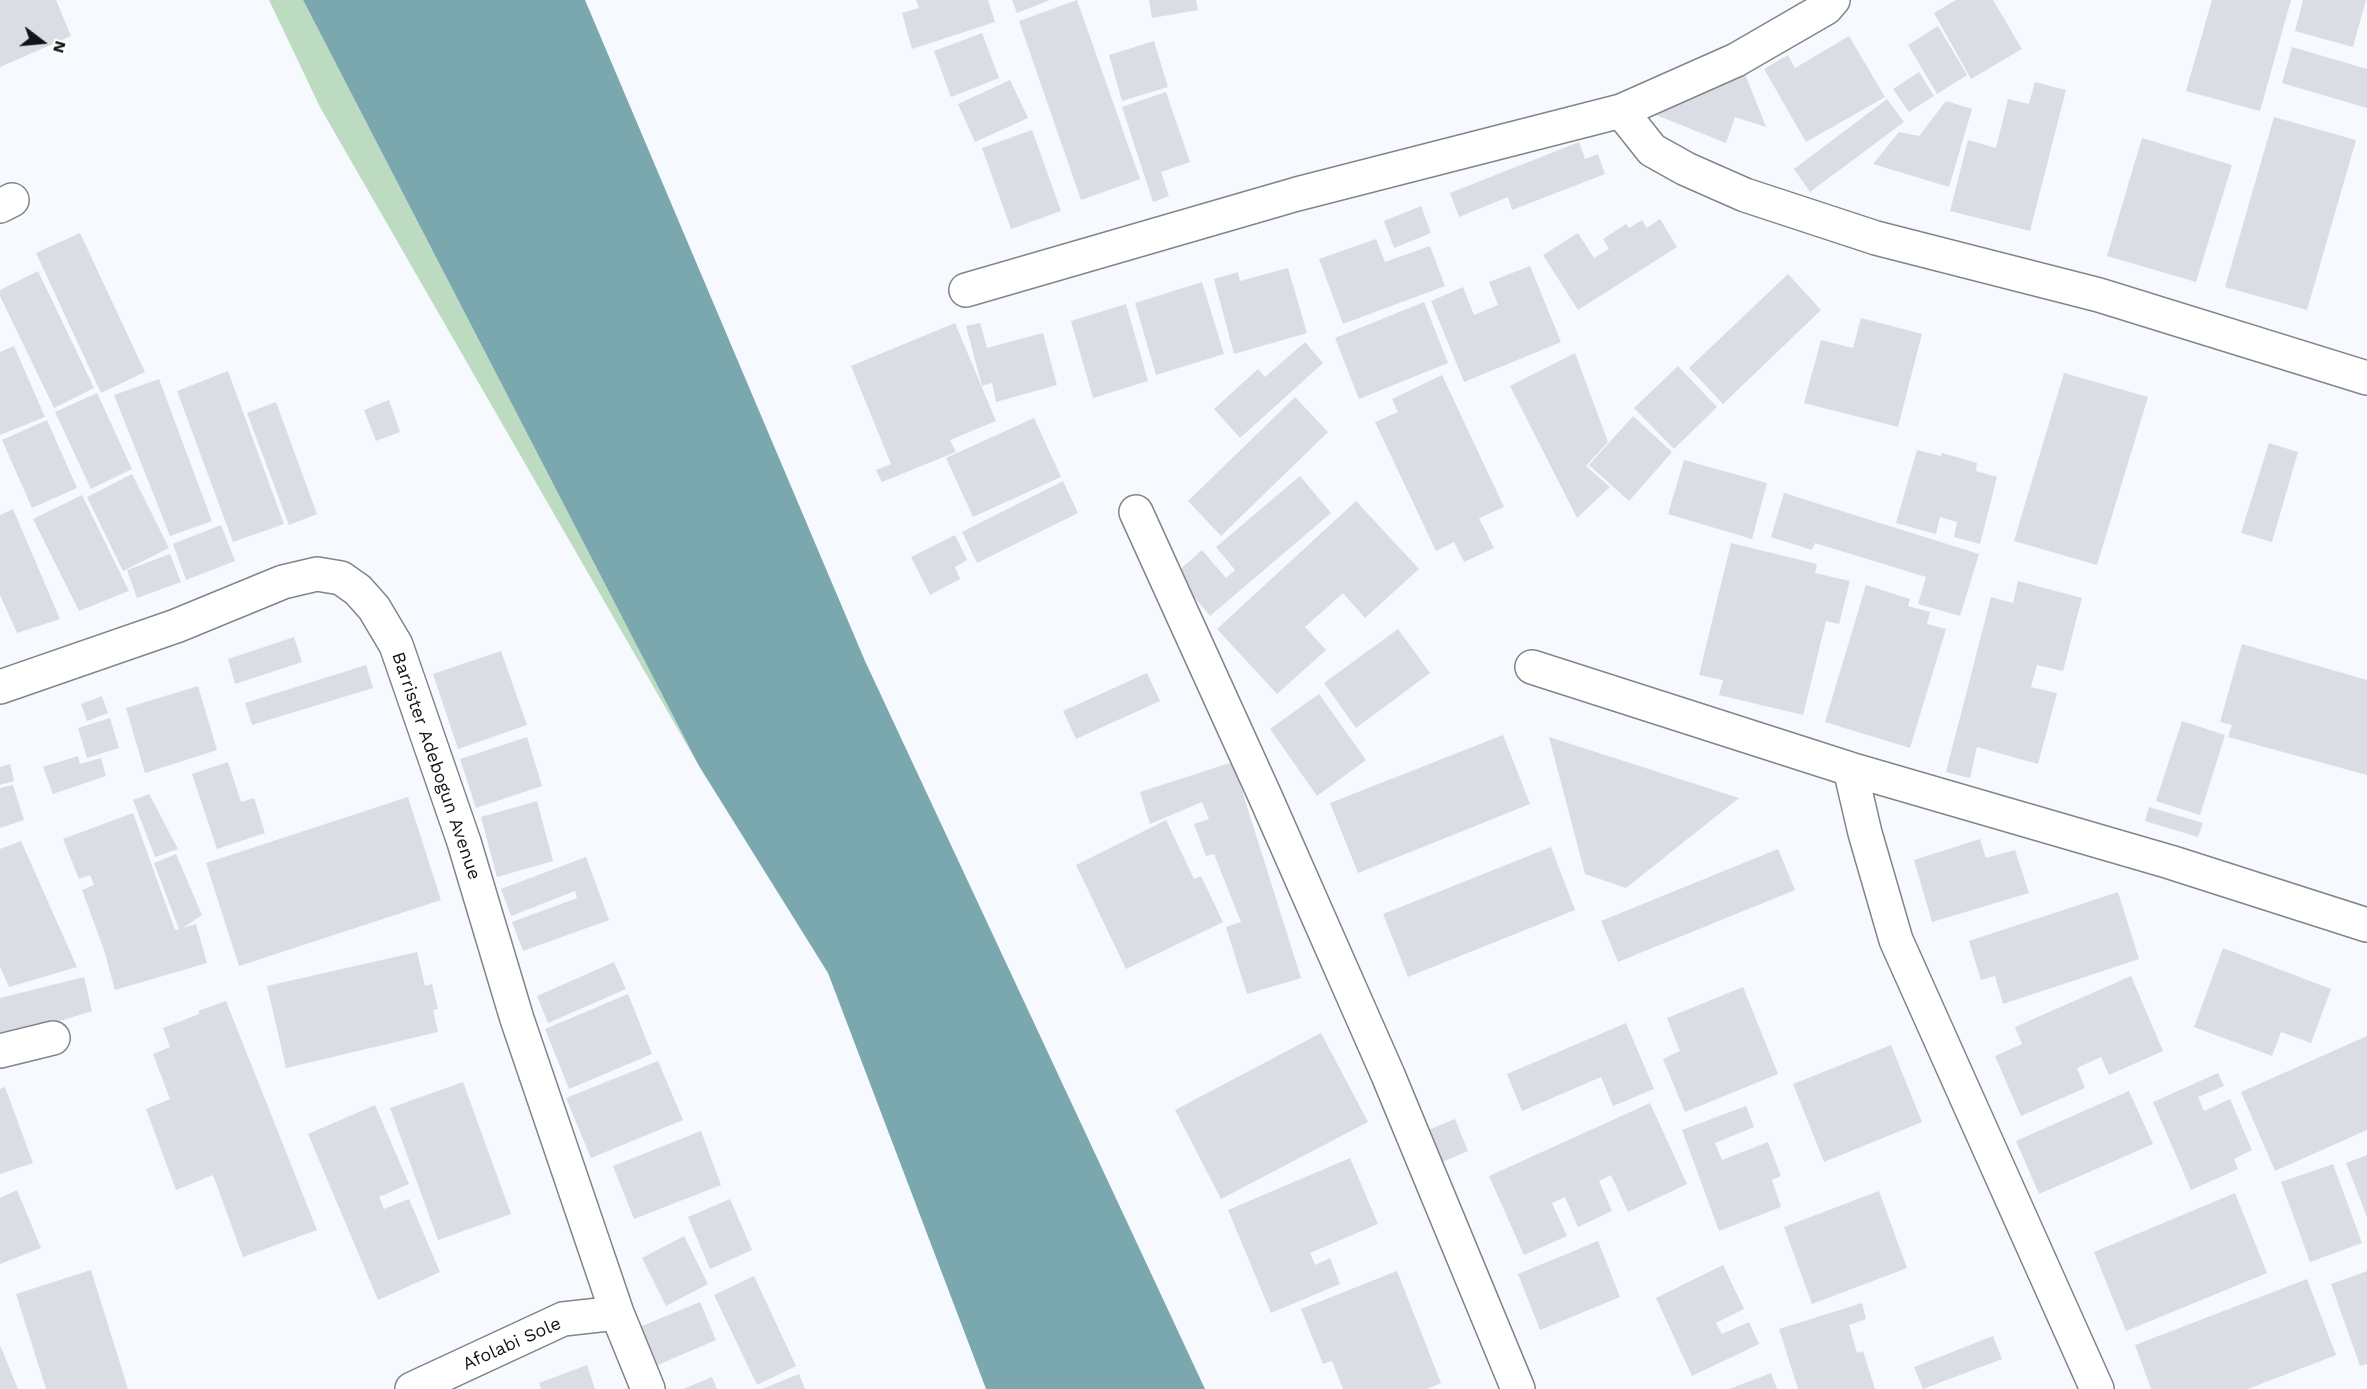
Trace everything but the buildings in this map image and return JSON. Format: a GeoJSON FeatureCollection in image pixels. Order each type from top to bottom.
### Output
{"type":"FeatureCollection","features":[{"type":"Feature","properties":{"kind":"street"},"geometry":{"type":"LineString","coordinates":[[966,290],[1297,194],[1621,111],[1736,60],[1826,8],[1833,0]]}},
{"type":"Feature","properties":{"kind":"street"},"geometry":{"type":"LineString","coordinates":[[1621,111],[1652,150],[1686,169],[1745,195],[1876,238],[2099,295],[2367,378]]}},
{"type":"Feature","properties":{"kind":"street"},"geometry":{"type":"LineString","coordinates":[[1136,512],[1383,1064],[1518,1389]]}},
{"type":"Feature","properties":{"kind":"street","name":"Barrister Adebogun Avenue"},"geometry":{"type":"LineString","coordinates":[[0,687],[176,626],[283,582],[317,574],[341,578],[358,590],[374,608],[396,645],[464,843],[517,1019],[616,1313],[648,1389]]}},
{"type":"Feature","properties":{"kind":"street"},"geometry":{"type":"LineString","coordinates":[[1532,667],[1850,769],[2170,862],[2367,925]]}},
{"type":"Feature","properties":{"kind":"street"},"geometry":{"type":"LineString","coordinates":[[1850,769],[1865,833],[1896,940],[2097,1389]]}},
{"type":"Feature","properties":{"kind":"street"},"geometry":{"type":"LineString","coordinates":[[0,1051],[53,1038]]}},
{"type":"Feature","properties":{"kind":"street","name":"Afolabi Sole"},"geometry":{"type":"LineString","coordinates":[[412,1389],[563,1319],[616,1313]]}},
{"type":"Feature","properties":{"kind":"green space"},"geometry":{"type":"Polygon","coordinates":[[[269,0],[303,0],[699,766],[320,107],[269,0]]]}},
{"type":"Feature","properties":{"kind":"water"},"geometry":{"type":"Polygon","coordinates":[[[303,0],[585,0],[865,661],[1205,1389],[986,1389],[828,973],[699,766],[303,0]]]}}]}
